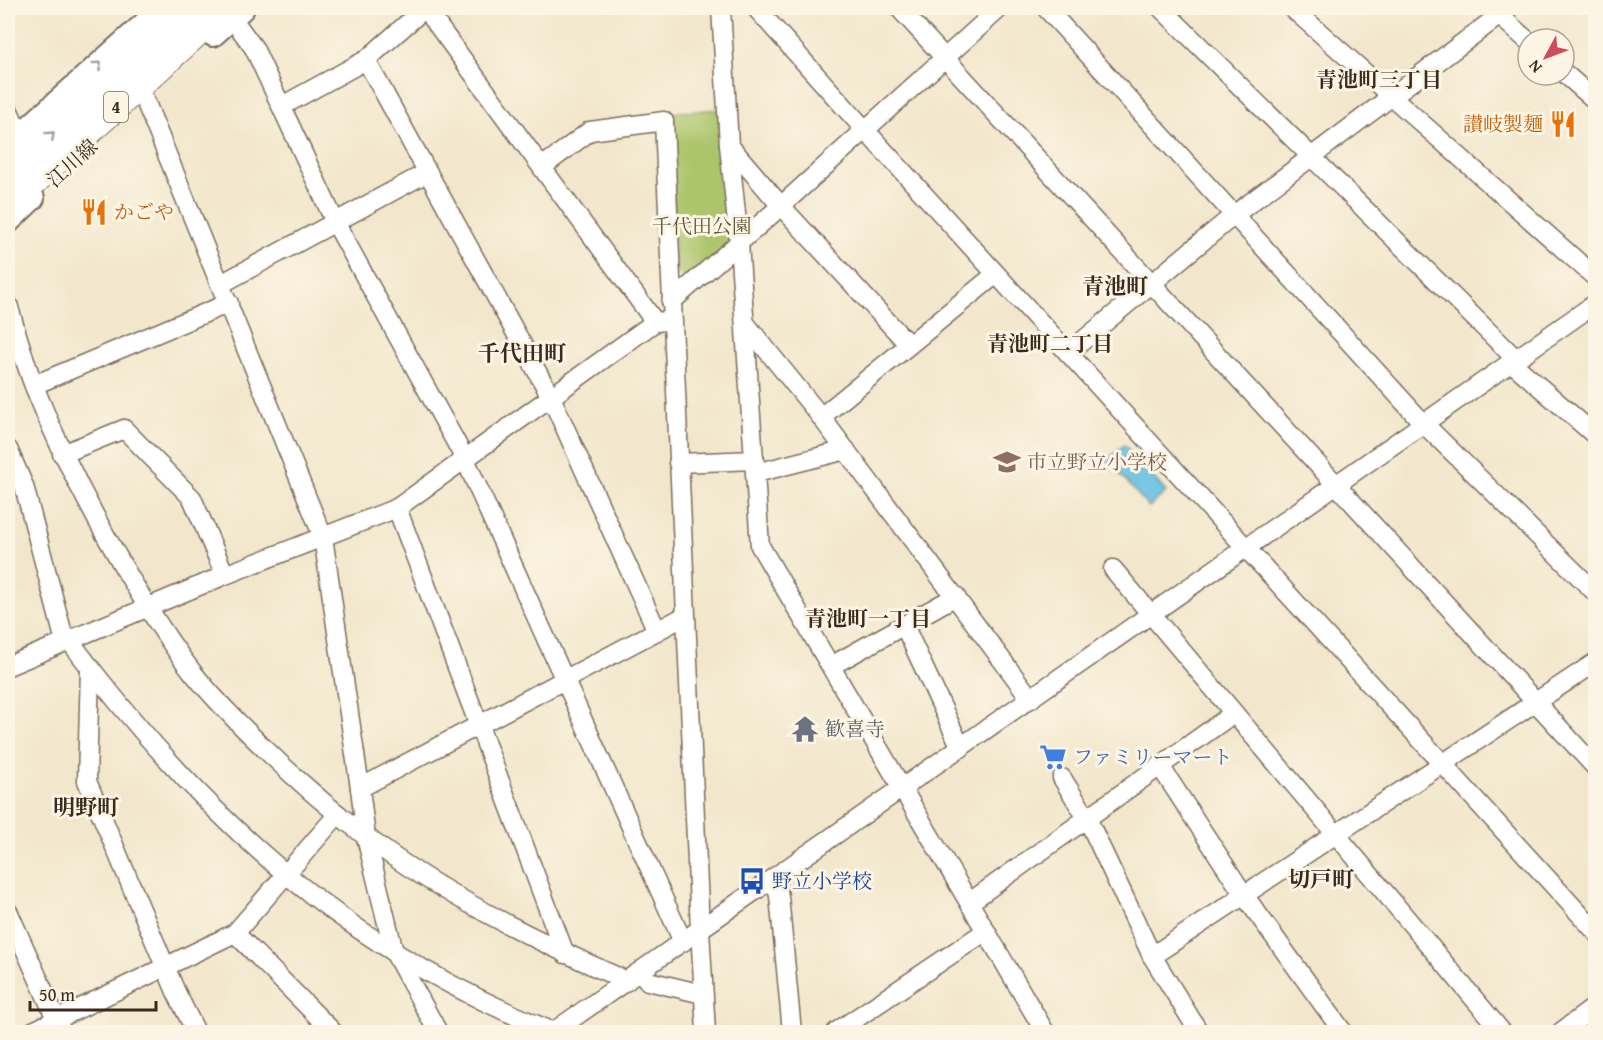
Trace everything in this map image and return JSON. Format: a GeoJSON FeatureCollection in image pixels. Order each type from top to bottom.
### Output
{"type":"FeatureCollection","features":[{"type":"Feature","properties":{"kind":"highway","name":"4"},"geometry":{"type":"LineString","coordinates":[[8,175],[192,8]]}},
{"type":"Feature","properties":{"kind":"highway","name":"4"},"geometry":{"type":"LineString","coordinates":[[8,206],[233,11]]}},
{"type":"Feature","properties":{"kind":"main road"},"geometry":{"type":"LineString","coordinates":[[14,141],[162,8]]}},
{"type":"Feature","properties":{"kind":"main road","name":"江川線"},"geometry":{"type":"LineString","coordinates":[[8,222],[144,98],[233,11]]}},
{"type":"Feature","properties":{"kind":"street"},"geometry":{"type":"LineString","coordinates":[[282,106],[366,60],[425,8],[542,167],[663,322]]}},
{"type":"Feature","properties":{"kind":"street"},"geometry":{"type":"LineString","coordinates":[[721,8],[729,145],[739,243],[760,546],[970,902],[1038,1030]]}},
{"type":"Feature","properties":{"kind":"street"},"geometry":{"type":"LineString","coordinates":[[756,8],[1596,932]]}},
{"type":"Feature","properties":{"kind":"street"},"geometry":{"type":"LineString","coordinates":[[899,8],[1596,768]]}},
{"type":"Feature","properties":{"kind":"street"},"geometry":{"type":"LineString","coordinates":[[671,302],[1000,8]]}},
{"type":"Feature","properties":{"kind":"street"},"geometry":{"type":"LineString","coordinates":[[1046,8],[1424,424],[1596,593]]}},
{"type":"Feature","properties":{"kind":"street"},"geometry":{"type":"LineString","coordinates":[[1161,8],[1312,156],[1514,360],[1596,436]]}},
{"type":"Feature","properties":{"kind":"street"},"geometry":{"type":"LineString","coordinates":[[1292,8],[1596,278]]}},
{"type":"Feature","properties":{"kind":"street"},"geometry":{"type":"LineString","coordinates":[[1068,353],[1234,215],[1391,96],[1499,10],[1516,28]]}},
{"type":"Feature","properties":{"kind":"street"},"geometry":{"type":"LineString","coordinates":[[233,11],[254,48],[335,222],[465,459],[683,942]]}},
{"type":"Feature","properties":{"kind":"street"},"geometry":{"type":"LineString","coordinates":[[366,60],[551,397],[657,631]]}},
{"type":"Feature","properties":{"kind":"street"},"geometry":{"type":"LineString","coordinates":[[1576,84],[1596,101]]}},
{"type":"Feature","properties":{"kind":"street"},"geometry":{"type":"LineString","coordinates":[[144,98],[323,537],[366,837],[394,952],[438,1032]]}},
{"type":"Feature","properties":{"kind":"street"},"geometry":{"type":"LineString","coordinates":[[8,109],[14,141]]}},
{"type":"Feature","properties":{"kind":"street"},"geometry":{"type":"LineString","coordinates":[[542,167],[590,131],[663,120],[671,302],[663,322],[678,463],[699,930],[706,1032]]}},
{"type":"Feature","properties":{"kind":"street"},"geometry":{"type":"LineString","coordinates":[[729,145],[781,206],[909,345]]}},
{"type":"Feature","properties":{"kind":"street"},"geometry":{"type":"LineString","coordinates":[[221,284],[428,172]]}},
{"type":"Feature","properties":{"kind":"street"},"geometry":{"type":"LineString","coordinates":[[821,417],[996,274]]}},
{"type":"Feature","properties":{"kind":"street"},"geometry":{"type":"LineString","coordinates":[[34,385],[229,303]]}},
{"type":"Feature","properties":{"kind":"street"},"geometry":{"type":"LineString","coordinates":[[8,449],[24,486],[67,641],[160,750],[210,804],[286,874],[394,952],[452,986],[554,1032],[1596,303]]}},
{"type":"Feature","properties":{"kind":"street"},"geometry":{"type":"LineString","coordinates":[[8,304],[34,385],[62,454],[92,514],[147,608],[194,674],[239,724],[289,772],[366,837],[429,879],[565,954],[648,981],[703,994]]}},
{"type":"Feature","properties":{"kind":"street"},"geometry":{"type":"LineString","coordinates":[[8,666],[225,575],[397,508],[551,397],[663,322]]}},
{"type":"Feature","properties":{"kind":"street"},"geometry":{"type":"LineString","coordinates":[[745,323],[821,417],[1031,699]]}},
{"type":"Feature","properties":{"kind":"street"},"geometry":{"type":"LineString","coordinates":[[62,454],[124,429],[192,498],[225,575]]}},
{"type":"Feature","properties":{"kind":"street"},"geometry":{"type":"LineString","coordinates":[[678,463],[755,467],[846,450]]}},
{"type":"Feature","properties":{"kind":"street"},"geometry":{"type":"LineString","coordinates":[[397,508],[565,954]]}},
{"type":"Feature","properties":{"kind":"street"},"geometry":{"type":"LineString","coordinates":[[1113,569],[1502,1032]]}},
{"type":"Feature","properties":{"kind":"street"},"geometry":{"type":"LineString","coordinates":[[831,666],[956,596]]}},
{"type":"Feature","properties":{"kind":"street"},"geometry":{"type":"LineString","coordinates":[[360,788],[685,616]]}},
{"type":"Feature","properties":{"kind":"street"},"geometry":{"type":"LineString","coordinates":[[904,625],[961,748]]}},
{"type":"Feature","properties":{"kind":"street"},"geometry":{"type":"LineString","coordinates":[[1152,956],[1596,662]]}},
{"type":"Feature","properties":{"kind":"street"},"geometry":{"type":"LineString","coordinates":[[90,668],[87,781],[165,967],[196,1032]]}},
{"type":"Feature","properties":{"kind":"street"},"geometry":{"type":"LineString","coordinates":[[970,902],[1234,713]]}},
{"type":"Feature","properties":{"kind":"street"},"geometry":{"type":"LineString","coordinates":[[1160,766],[1244,895],[1343,1032]]}},
{"type":"Feature","properties":{"kind":"street"},"geometry":{"type":"LineString","coordinates":[[1062,778],[1087,818],[1152,956],[1199,1032]]}},
{"type":"Feature","properties":{"kind":"street"},"geometry":{"type":"LineString","coordinates":[[31,1032],[59,1026],[165,967],[235,933],[338,814]]}},
{"type":"Feature","properties":{"kind":"street"},"geometry":{"type":"LineString","coordinates":[[775,878],[779,896],[792,1032]]}},
{"type":"Feature","properties":{"kind":"street"},"geometry":{"type":"LineString","coordinates":[[8,911],[59,1026]]}},
{"type":"Feature","properties":{"kind":"street"},"geometry":{"type":"LineString","coordinates":[[836,1032],[986,931]]}},
{"type":"Feature","properties":{"kind":"street"},"geometry":{"type":"LineString","coordinates":[[235,933],[333,1032]]}},
{"type":"Feature","properties":{"kind":"street"},"geometry":{"type":"LineString","coordinates":[[1561,1032],[1596,1006]]}},
{"type":"Feature","properties":{"kind":"green space","name":"千代田公園"},"geometry":{"type":"Polygon","coordinates":[[[721,109],[731,233],[728,244],[689,278],[675,272],[671,113],[721,109]]]}},
{"type":"Feature","properties":{"kind":"water"},"geometry":{"type":"Polygon","coordinates":[[[1124,445],[1166,492],[1149,507],[1107,460],[1124,445]]]}},
{"type":"Feature","properties":{"kind":"place","name":"讃岐製麺"},"geometry":{"type":"Point","coordinates":[1563,124]}},
{"type":"Feature","properties":{"kind":"place","name":"かごや"},"geometry":{"type":"Point","coordinates":[94,212]}},
{"type":"Feature","properties":{"kind":"place","name":"市立野立小学校"},"geometry":{"type":"Point","coordinates":[1007,462]}},
{"type":"Feature","properties":{"kind":"place","name":"歓喜寺"},"geometry":{"type":"Point","coordinates":[805,729]}},
{"type":"Feature","properties":{"kind":"place","name":"ファミリーマート"},"geometry":{"type":"Point","coordinates":[1053,757]}},
{"type":"Feature","properties":{"kind":"place","name":"野立小学校"},"geometry":{"type":"Point","coordinates":[752,881]}},
{"type":"Feature","properties":{"kind":"district","name":"青池町三丁目"},"geometry":{"type":"Point","coordinates":[1379,80]}},
{"type":"Feature","properties":{"kind":"district","name":"青池町"},"geometry":{"type":"Point","coordinates":[1115,286]}},
{"type":"Feature","properties":{"kind":"district","name":"青池町二丁目"},"geometry":{"type":"Point","coordinates":[1050,344]}},
{"type":"Feature","properties":{"kind":"district","name":"千代田町"},"geometry":{"type":"Point","coordinates":[522,353]}},
{"type":"Feature","properties":{"kind":"district","name":"青池町一丁目"},"geometry":{"type":"Point","coordinates":[868,619]}},
{"type":"Feature","properties":{"kind":"district","name":"明野町"},"geometry":{"type":"Point","coordinates":[86,807]}},
{"type":"Feature","properties":{"kind":"district","name":"切戸町"},"geometry":{"type":"Point","coordinates":[1321,879]}}]}
